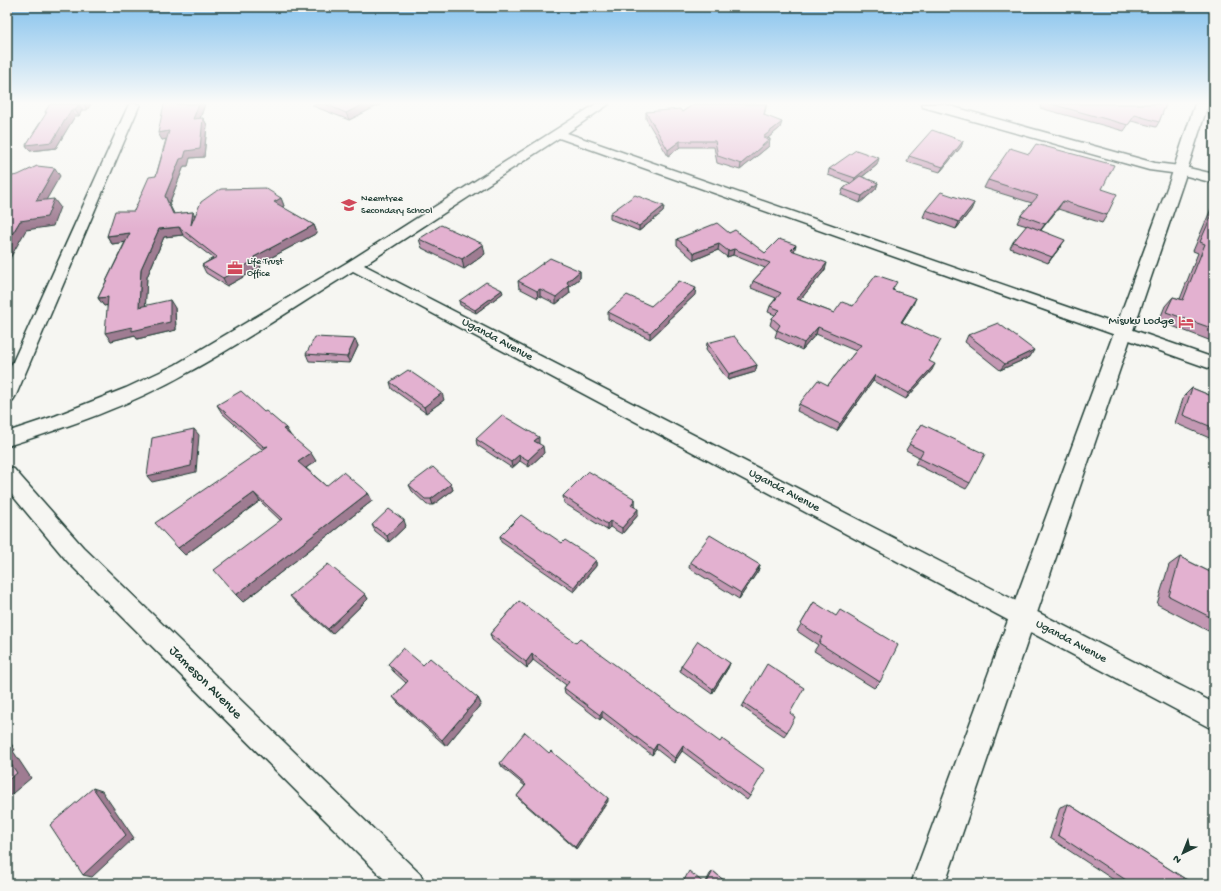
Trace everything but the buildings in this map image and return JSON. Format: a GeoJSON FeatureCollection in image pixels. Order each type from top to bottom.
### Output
{"type":"FeatureCollection","features":[{"type":"Feature","properties":{"kind":"main road"},"geometry":{"type":"LineString","coordinates":[[1077,146],[1179,175],[1214,190]]}},
{"type":"Feature","properties":{"kind":"main road"},"geometry":{"type":"LineString","coordinates":[[928,884],[1189,146]]}},
{"type":"Feature","properties":{"kind":"main road"},"geometry":{"type":"LineString","coordinates":[[1179,175],[1214,179]]}},
{"type":"Feature","properties":{"kind":"street"},"geometry":{"type":"LineString","coordinates":[[7,395],[117,146]]}},
{"type":"Feature","properties":{"kind":"street"},"geometry":{"type":"LineString","coordinates":[[7,439],[62,421],[125,396],[181,369],[354,265],[538,146]]}},
{"type":"Feature","properties":{"kind":"street"},"geometry":{"type":"LineString","coordinates":[[593,146],[1214,364]]}},
{"type":"Feature","properties":{"kind":"street","name":"Uganda Avenue"},"geometry":{"type":"LineString","coordinates":[[354,265],[1214,717]]}},
{"type":"Feature","properties":{"kind":"street","name":"Jameson Avenue"},"geometry":{"type":"LineString","coordinates":[[7,475],[75,554],[410,884]]}},
{"type":"Feature","properties":{"kind":"place","name":"Neemtree Secondary School"},"geometry":{"type":"Point","coordinates":[349,205]}},
{"type":"Feature","properties":{"kind":"place","name":"Life Trust Office"},"geometry":{"type":"Point","coordinates":[235,268]}},
{"type":"Feature","properties":{"kind":"place","name":"Misuku Lodge"},"geometry":{"type":"Point","coordinates":[1186,322]}}]}
